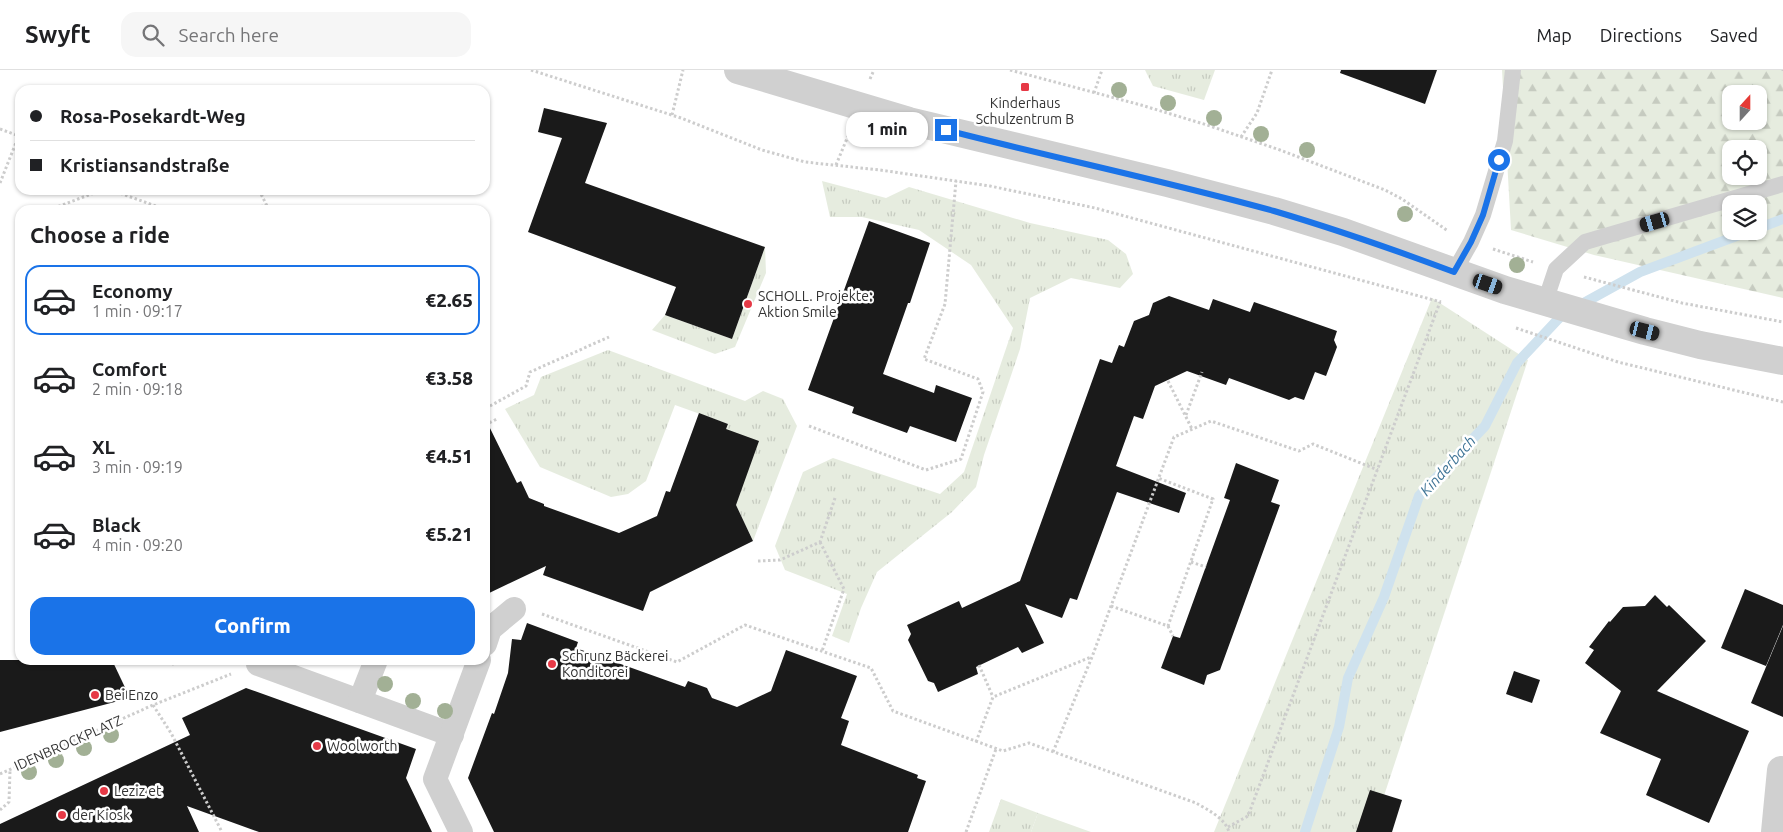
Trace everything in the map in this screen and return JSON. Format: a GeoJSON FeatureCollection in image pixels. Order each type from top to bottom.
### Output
{"type":"FeatureCollection","features":[{"type":"Feature","properties":{"kind":"street"},"geometry":{"type":"LineString","coordinates":[[738,70],[782,76],[918,123],[1167,183],[1274,211],[1351,235],[1454,272],[1543,297],[1609,321],[1700,345],[1783,361]]}},
{"type":"Feature","properties":{"kind":"street"},"geometry":{"type":"LineString","coordinates":[[490,630],[514,609]]}},
{"type":"Feature","properties":{"kind":"street"},"geometry":{"type":"LineString","coordinates":[[261,665],[452,735]]}},
{"type":"Feature","properties":{"kind":"street"},"geometry":{"type":"LineString","coordinates":[[360,701],[374,665]]}},
{"type":"Feature","properties":{"kind":"street"},"geometry":{"type":"LineString","coordinates":[[461,832],[435,779],[477,665]]}},
{"type":"Feature","properties":{"kind":"street"},"geometry":{"type":"LineString","coordinates":[[1775,832],[1781,770]]}},
{"type":"Feature","properties":{"kind":"lane"},"geometry":{"type":"LineString","coordinates":[[1454,272],[1471,242],[1483,215],[1505,141],[1513,70]]}},
{"type":"Feature","properties":{"kind":"lane"},"geometry":{"type":"LineString","coordinates":[[1543,297],[1556,269],[1585,242],[1783,184]]}},
{"type":"Feature","properties":{"kind":"path"},"geometry":{"type":"LineString","coordinates":[[531,70],[672,115],[762,150],[805,162],[880,170],[990,186],[1095,208],[1448,305]]}},
{"type":"Feature","properties":{"kind":"path"},"geometry":{"type":"LineString","coordinates":[[672,115],[683,70]]}},
{"type":"Feature","properties":{"kind":"path"},"geometry":{"type":"LineString","coordinates":[[1010,70],[1141,105],[1241,137],[1385,190],[1408,203],[1438,226],[1471,242],[1556,269]]}},
{"type":"Feature","properties":{"kind":"path"},"geometry":{"type":"LineString","coordinates":[[1094,93],[1102,70]]}},
{"type":"Feature","properties":{"kind":"path"},"geometry":{"type":"LineString","coordinates":[[1241,137],[1257,113],[1272,70]]}},
{"type":"Feature","properties":{"kind":"path"},"geometry":{"type":"LineString","coordinates":[[0,128],[15,134]]}},
{"type":"Feature","properties":{"kind":"path"},"geometry":{"type":"LineString","coordinates":[[0,183],[15,146]]}},
{"type":"Feature","properties":{"kind":"path"},"geometry":{"type":"LineString","coordinates":[[809,426],[926,470],[961,459],[983,392],[978,380],[924,359],[945,304],[956,181]]}},
{"type":"Feature","properties":{"kind":"path"},"geometry":{"type":"LineString","coordinates":[[62,205],[89,195]]}},
{"type":"Feature","properties":{"kind":"path"},"geometry":{"type":"LineString","coordinates":[[126,195],[153,205]]}},
{"type":"Feature","properties":{"kind":"path"},"geometry":{"type":"LineString","coordinates":[[261,195],[266,205]]}},
{"type":"Feature","properties":{"kind":"path"},"geometry":{"type":"LineString","coordinates":[[1228,827],[1248,816],[1440,302],[1454,272]]}},
{"type":"Feature","properties":{"kind":"path"},"geometry":{"type":"LineString","coordinates":[[1579,275],[1682,303],[1783,322]]}},
{"type":"Feature","properties":{"kind":"path"},"geometry":{"type":"LineString","coordinates":[[1515,327],[1618,362],[1783,402]]}},
{"type":"Feature","properties":{"kind":"path"},"geometry":{"type":"LineString","coordinates":[[490,406],[526,386],[530,372],[609,337]]}},
{"type":"Feature","properties":{"kind":"path"},"geometry":{"type":"LineString","coordinates":[[1186,415],[1202,372]]}},
{"type":"Feature","properties":{"kind":"path"},"geometry":{"type":"LineString","coordinates":[[1168,381],[1192,429]]}},
{"type":"Feature","properties":{"kind":"path"},"geometry":{"type":"LineString","coordinates":[[490,422],[497,419]]}},
{"type":"Feature","properties":{"kind":"path"},"geometry":{"type":"LineString","coordinates":[[1053,752],[1092,657],[1174,437],[1211,421],[1299,451],[1313,444],[1378,470]]}},
{"type":"Feature","properties":{"kind":"path"},"geometry":{"type":"LineString","coordinates":[[1158,478],[1213,499],[1168,626]]}},
{"type":"Feature","properties":{"kind":"path"},"geometry":{"type":"LineString","coordinates":[[822,651],[844,589],[820,542],[835,498]]}},
{"type":"Feature","properties":{"kind":"path"},"geometry":{"type":"LineString","coordinates":[[758,561],[780,560],[820,542]]}},
{"type":"Feature","properties":{"kind":"path"},"geometry":{"type":"LineString","coordinates":[[1191,562],[1206,567]]}},
{"type":"Feature","properties":{"kind":"path"},"geometry":{"type":"LineString","coordinates":[[1111,606],[1168,626],[1173,636]]}},
{"type":"Feature","properties":{"kind":"path"},"geometry":{"type":"LineString","coordinates":[[514,609],[538,612],[677,662],[745,625],[871,668],[892,711],[1003,751],[1029,743],[1196,804],[1211,812],[1228,827],[1229,832]]}},
{"type":"Feature","properties":{"kind":"path"},"geometry":{"type":"LineString","coordinates":[[976,742],[994,697],[1092,657]]}},
{"type":"Feature","properties":{"kind":"path","name":"IDENBROCKPLATZ"},"geometry":{"type":"LineString","coordinates":[[0,774],[153,705],[255,665]]}},
{"type":"Feature","properties":{"kind":"path"},"geometry":{"type":"LineString","coordinates":[[979,665],[994,697]]}},
{"type":"Feature","properties":{"kind":"path"},"geometry":{"type":"LineString","coordinates":[[153,705],[171,733],[222,832]]}},
{"type":"Feature","properties":{"kind":"path"},"geometry":{"type":"LineString","coordinates":[[966,832],[996,749]]}},
{"type":"Feature","properties":{"kind":"path"},"geometry":{"type":"LineString","coordinates":[[0,810],[9,802],[10,770]]}},
{"type":"Feature","properties":{"kind":"green space"},"geometry":{"type":"Polygon","coordinates":[[[1145,70],[1215,70],[1204,100],[1153,86],[1145,70]]]}},
{"type":"Feature","properties":{"kind":"green space"},"geometry":{"type":"Polygon","coordinates":[[[1502,70],[1783,70],[1783,298],[1594,255],[1511,230],[1502,70]]]}},
{"type":"Feature","properties":{"kind":"green space"},"geometry":{"type":"Polygon","coordinates":[[[822,181],[886,198],[909,187],[1030,223],[1108,240],[1126,254],[1133,274],[1120,288],[1071,278],[1030,298],[1020,349],[984,455],[976,487],[952,512],[877,572],[861,608],[849,643],[832,636],[847,594],[785,570],[775,546],[803,472],[833,458],[940,494],[964,472],[1013,328],[971,265],[919,230],[862,217],[830,217],[822,181]]]}},
{"type":"Feature","properties":{"kind":"green space"},"geometry":{"type":"Polygon","coordinates":[[[765,247],[766,273],[735,347],[715,354],[652,330],[665,315],[732,339],[765,247]]]}},
{"type":"Feature","properties":{"kind":"green space"},"geometry":{"type":"Polygon","coordinates":[[[1432,298],[1528,360],[1372,832],[1214,832],[1432,298]]]}},
{"type":"Feature","properties":{"kind":"green space"},"geometry":{"type":"Polygon","coordinates":[[[608,350],[745,401],[763,391],[783,399],[797,426],[753,541],[733,500],[726,429],[728,424],[675,405],[646,481],[628,494],[611,497],[540,467],[505,409],[534,395],[541,377],[608,350]]]}},
{"type":"Feature","properties":{"kind":"green space"},"geometry":{"type":"Polygon","coordinates":[[[1001,799],[1038,813],[1031,832],[989,832],[1001,799]]]}},
{"type":"Feature","properties":{"kind":"green space"},"geometry":{"type":"Polygon","coordinates":[[[1038,813],[1091,832],[1031,832],[1038,813]]]}},
{"type":"Feature","properties":{"kind":"building"},"geometry":{"type":"Polygon","coordinates":[[[1341,70],[1437,70],[1425,104],[1340,73],[1341,70]]]}},
{"type":"Feature","properties":{"kind":"building"},"geometry":{"type":"Polygon","coordinates":[[[544,108],[607,123],[585,183],[765,247],[732,339],[665,315],[676,287],[528,232],[562,138],[538,132],[544,108]]]}},
{"type":"Feature","properties":{"kind":"building"},"geometry":{"type":"Polygon","coordinates":[[[869,221],[930,243],[883,374],[934,393],[936,385],[972,398],[956,442],[910,426],[907,433],[852,413],[854,407],[808,390],[869,221]]]}},
{"type":"Feature","properties":{"kind":"building"},"geometry":{"type":"Polygon","coordinates":[[[1169,296],[1209,310],[1213,299],[1250,312],[1254,302],[1337,331],[1334,340],[1337,347],[1326,376],[1315,372],[1304,400],[1295,397],[1289,400],[1229,378],[1226,385],[1187,371],[1155,386],[1143,419],[1134,416],[1116,466],[1186,493],[1179,513],[1117,492],[1077,600],[1070,598],[1062,618],[1025,604],[1044,643],[1022,653],[1018,647],[976,667],[978,674],[938,692],[934,683],[928,681],[908,640],[911,634],[907,625],[959,601],[962,608],[1020,581],[1100,359],[1112,363],[1119,345],[1124,347],[1134,321],[1149,315],[1153,303],[1169,296]]]}},
{"type":"Feature","properties":{"kind":"building"},"geometry":{"type":"Polygon","coordinates":[[[699,413],[728,424],[726,429],[759,441],[736,505],[753,541],[650,592],[643,611],[543,575],[546,566],[490,593],[490,428],[517,483],[521,481],[529,498],[544,504],[544,506],[619,533],[657,516],[666,491],[670,492],[699,413]]]}},
{"type":"Feature","properties":{"kind":"building"},"geometry":{"type":"Polygon","coordinates":[[[1236,463],[1279,480],[1271,502],[1280,505],[1220,670],[1207,675],[1204,685],[1161,668],[1173,636],[1180,638],[1230,500],[1224,498],[1236,463]]]}},
{"type":"Feature","properties":{"kind":"building"},"geometry":{"type":"Polygon","coordinates":[[[1745,589],[1783,605],[1783,625],[1766,666],[1721,648],[1745,589]]]}},
{"type":"Feature","properties":{"kind":"building"},"geometry":{"type":"Polygon","coordinates":[[[1655,595],[1667,607],[1669,605],[1706,641],[1657,691],[1749,731],[1709,823],[1646,795],[1661,759],[1600,733],[1621,691],[1585,663],[1594,650],[1589,647],[1609,621],[1623,607],[1645,606],[1655,595]]]}},
{"type":"Feature","properties":{"kind":"building"},"geometry":{"type":"Polygon","coordinates":[[[527,623],[578,642],[576,648],[685,687],[688,681],[707,688],[712,698],[737,707],[771,691],[786,650],[857,676],[841,718],[849,721],[841,745],[918,775],[917,778],[926,781],[908,832],[494,832],[468,778],[492,713],[494,714],[508,673],[512,639],[521,640],[527,623]]]}},
{"type":"Feature","properties":{"kind":"building"},"geometry":{"type":"Polygon","coordinates":[[[1783,626],[1783,717],[1751,703],[1783,626]]]}},
{"type":"Feature","properties":{"kind":"building"},"geometry":{"type":"Polygon","coordinates":[[[0,660],[15,660],[15,665],[114,665],[130,698],[0,732],[0,660]]]}},
{"type":"Feature","properties":{"kind":"building"},"geometry":{"type":"Polygon","coordinates":[[[1514,671],[1540,680],[1532,703],[1506,694],[1514,671]]]}},
{"type":"Feature","properties":{"kind":"building"},"geometry":{"type":"Polygon","coordinates":[[[246,688],[416,749],[406,778],[432,832],[259,832],[187,806],[199,832],[0,832],[0,824],[190,735],[182,718],[246,688]]]}},
{"type":"Feature","properties":{"kind":"building"},"geometry":{"type":"Polygon","coordinates":[[[1370,790],[1402,800],[1392,832],[1356,832],[1370,790]]]}},
{"type":"Feature","properties":{"kind":"waterway","name":"Kinderbach"},"geometry":{"type":"LineString","coordinates":[[1767,225],[1783,219]]}},
{"type":"Feature","properties":{"kind":"waterway","name":"Kinderbach"},"geometry":{"type":"LineString","coordinates":[[1305,832],[1339,727],[1348,678],[1384,597],[1419,496],[1485,426],[1517,363],[1562,315],[1640,272],[1726,240]]}},
{"type":"Feature","properties":{"kind":"place","name":"Kinderhaus Schulzentrum B"},"geometry":{"type":"Point","coordinates":[1025,87]}},
{"type":"Feature","properties":{"kind":"place","name":"SCHOLL. Projekte: Aktion Smile"},"geometry":{"type":"Point","coordinates":[748,304]}},
{"type":"Feature","properties":{"kind":"place","name":"Schrunz Bäckerei Konditorei"},"geometry":{"type":"Point","coordinates":[552,664]}},
{"type":"Feature","properties":{"kind":"place","name":"Bei Enzo"},"geometry":{"type":"Point","coordinates":[95,695]}},
{"type":"Feature","properties":{"kind":"place","name":"Woolworth"},"geometry":{"type":"Point","coordinates":[317,746]}},
{"type":"Feature","properties":{"kind":"place","name":"Leziz et"},"geometry":{"type":"Point","coordinates":[104,791]}},
{"type":"Feature","properties":{"kind":"place","name":"der Kiosk"},"geometry":{"type":"Point","coordinates":[62,815]}},
{"type":"Feature","properties":{"kind":"route"},"geometry":{"type":"LineString","coordinates":[[946,130],[1167,183],[1274,211],[1382,245],[1454,272],[1471,242],[1483,215],[1499,160]]}}]}
